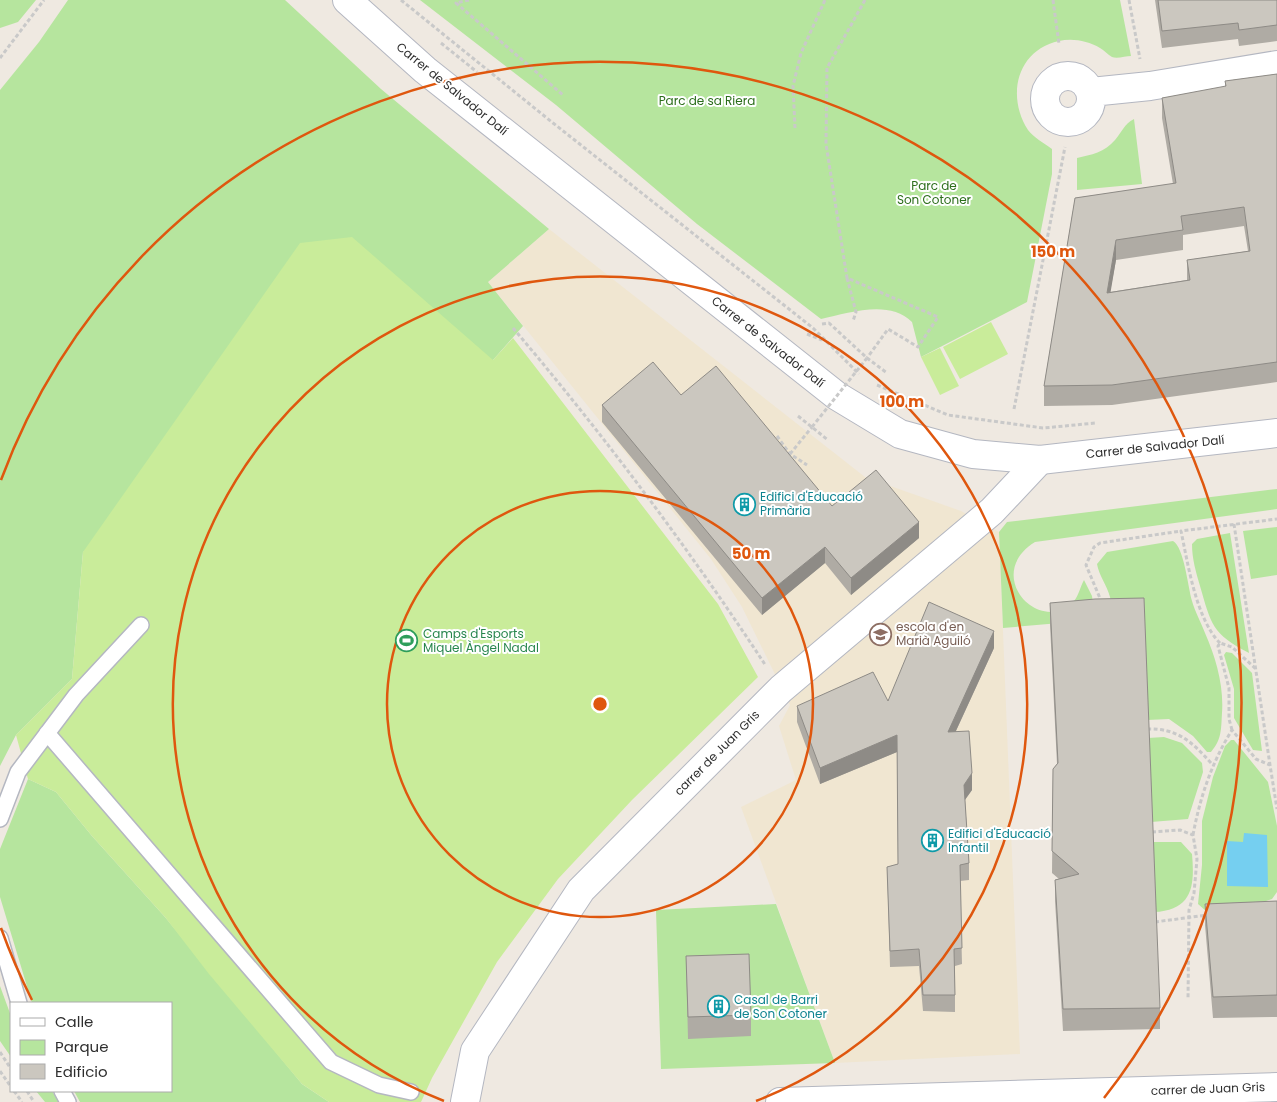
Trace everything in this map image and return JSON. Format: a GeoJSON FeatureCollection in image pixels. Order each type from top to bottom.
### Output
{"type":"FeatureCollection","features":[{"type":"Feature","properties":{"kind":"street","name":"Carrer de Salvador Dalí"},"geometry":{"type":"LineString","coordinates":[[348,0],[424,70],[837,396],[900,434],[973,454],[1040,460],[1277,433]]}},
{"type":"Feature","properties":{"kind":"street"},"geometry":{"type":"LineString","coordinates":[[1090,92],[1150,86],[1277,65]]}},
{"type":"Feature","properties":{"kind":"street","name":"carrer de Juan Gris"},"geometry":{"type":"LineString","coordinates":[[465,1102],[475,1051],[582,890],[781,689],[992,511],[1040,460]]}},
{"type":"Feature","properties":{"kind":"street","name":"carrer de Juan Gris"},"geometry":{"type":"LineString","coordinates":[[780,1102],[1277,1087]]}},
{"type":"Feature","properties":{"kind":"lane"},"geometry":{"type":"LineString","coordinates":[[0,819],[18,772],[76,695],[141,625]]}},
{"type":"Feature","properties":{"kind":"lane"},"geometry":{"type":"LineString","coordinates":[[47,733],[331,1062],[379,1085],[411,1092]]}},
{"type":"Feature","properties":{"kind":"lane"},"geometry":{"type":"LineString","coordinates":[[0,938],[19,1002]]}},
{"type":"Feature","properties":{"kind":"path"},"geometry":{"type":"LineString","coordinates":[[0,58],[44,0]]}},
{"type":"Feature","properties":{"kind":"path"},"geometry":{"type":"LineString","coordinates":[[401,0],[553,124],[813,328],[864,379]]}},
{"type":"Feature","properties":{"kind":"path"},"geometry":{"type":"LineString","coordinates":[[469,0],[456,3],[563,95]]}},
{"type":"Feature","properties":{"kind":"path"},"geometry":{"type":"LineString","coordinates":[[795,128],[793,86],[801,53],[825,0]]}},
{"type":"Feature","properties":{"kind":"path"},"geometry":{"type":"LineString","coordinates":[[853,321],[856,312],[847,278],[826,144],[827,68],[865,0]]}},
{"type":"Feature","properties":{"kind":"path"},"geometry":{"type":"LineString","coordinates":[[1054,0],[1059,44]]}},
{"type":"Feature","properties":{"kind":"path"},"geometry":{"type":"LineString","coordinates":[[1129,0],[1140,58]]}},
{"type":"Feature","properties":{"kind":"path"},"geometry":{"type":"LineString","coordinates":[[1014,409],[1065,146]]}},
{"type":"Feature","properties":{"kind":"path"},"geometry":{"type":"LineString","coordinates":[[790,454],[888,329],[918,347],[938,317],[847,278]]}},
{"type":"Feature","properties":{"kind":"path"},"geometry":{"type":"LineString","coordinates":[[822,324],[829,323],[867,358],[888,373]]}},
{"type":"Feature","properties":{"kind":"path"},"geometry":{"type":"LineString","coordinates":[[513,328],[550,371],[665,521],[726,605],[781,689]]}},
{"type":"Feature","properties":{"kind":"path"},"geometry":{"type":"LineString","coordinates":[[872,383],[948,415],[1042,428],[1101,422]]}},
{"type":"Feature","properties":{"kind":"path"},"geometry":{"type":"LineString","coordinates":[[798,416],[828,440]]}},
{"type":"Feature","properties":{"kind":"path"},"geometry":{"type":"LineString","coordinates":[[777,436],[790,454],[807,465]]}},
{"type":"Feature","properties":{"kind":"path"},"geometry":{"type":"LineString","coordinates":[[1103,610],[1102,601],[1086,565],[1094,547],[1100,543],[1277,519]]}},
{"type":"Feature","properties":{"kind":"path"},"geometry":{"type":"LineString","coordinates":[[1234,524],[1277,809]]}},
{"type":"Feature","properties":{"kind":"path"},"geometry":{"type":"LineString","coordinates":[[1180,531],[1187,563],[1207,625],[1220,643],[1232,647],[1256,668]]}},
{"type":"Feature","properties":{"kind":"path"},"geometry":{"type":"LineString","coordinates":[[1220,643],[1218,646],[1229,688],[1229,720],[1232,730],[1256,759],[1270,765]]}},
{"type":"Feature","properties":{"kind":"path"},"geometry":{"type":"LineString","coordinates":[[1147,729],[1165,728],[1185,737],[1213,764]]}},
{"type":"Feature","properties":{"kind":"path"},"geometry":{"type":"LineString","coordinates":[[1188,999],[1188,919],[1194,893],[1197,859],[1193,835],[1197,813],[1213,764],[1232,730]]}},
{"type":"Feature","properties":{"kind":"path"},"geometry":{"type":"LineString","coordinates":[[1152,832],[1180,830],[1193,835]]}},
{"type":"Feature","properties":{"kind":"path"},"geometry":{"type":"LineString","coordinates":[[1155,922],[1208,915]]}},
{"type":"Feature","properties":{"kind":"path"},"geometry":{"type":"LineString","coordinates":[[0,1052],[10,1067]]}},
{"type":"Feature","properties":{"kind":"path"},"geometry":{"type":"LineString","coordinates":[[0,1071],[10,1086]]}},
{"type":"Feature","properties":{"kind":"shaded area","name":"escola d'en Marià Aguiló"},"geometry":{"type":"Polygon","coordinates":[[[549,229],[865,477],[961,511],[999,532],[1020,1054],[835,1063],[741,807],[796,780],[779,726],[790,705],[742,607],[711,559],[488,282],[549,229]]]}},
{"type":"Feature","properties":{"kind":"green space"},"geometry":{"type":"Polygon","coordinates":[[[0,0],[36,0],[18,22],[0,28],[0,0]]]}},
{"type":"Feature","properties":{"kind":"green space"},"geometry":{"type":"Polygon","coordinates":[[[68,0],[285,0],[381,89],[549,229],[488,282],[523,326],[493,360],[83,552],[72,679],[16,735],[0,766],[0,90],[39,42],[68,0]]]}},
{"type":"Feature","properties":{"kind":"green space"},"geometry":{"type":"Polygon","coordinates":[[[420,0],[1120,0],[1131,56],[1114,58],[1102,49],[1090,44],[1075,40],[1064,40],[1045,46],[1033,54],[1025,64],[1019,76],[1017,89],[1021,117],[1030,133],[1052,149],[1052,174],[1027,302],[921,357],[912,322],[903,315],[880,309],[856,311],[821,319],[697,224],[556,105],[420,0]]]}},
{"type":"Feature","properties":{"kind":"green space"},"geometry":{"type":"Polygon","coordinates":[[[1134,119],[1142,184],[1077,190],[1077,158],[1093,154],[1107,147],[1115,140],[1125,126],[1134,119]]]}},
{"type":"Feature","properties":{"kind":"green space","name":"Camps d'Esports Miquel Àngel Nadal"},"geometry":{"type":"Polygon","coordinates":[[[352,237],[493,360],[513,338],[718,604],[758,677],[632,800],[558,879],[497,962],[432,1078],[421,1102],[329,1102],[302,1084],[209,974],[165,917],[92,836],[56,792],[28,779],[16,735],[72,679],[83,552],[300,243],[352,237]]]}},
{"type":"Feature","properties":{"kind":"green space"},"geometry":{"type":"Polygon","coordinates":[[[991,322],[1008,354],[960,379],[943,347],[991,322]]]}},
{"type":"Feature","properties":{"kind":"green space"},"geometry":{"type":"Polygon","coordinates":[[[940,348],[959,386],[940,395],[921,357],[940,348]]]}},
{"type":"Feature","properties":{"kind":"green space"},"geometry":{"type":"Polygon","coordinates":[[[1277,489],[1277,509],[1035,542],[1020,555],[1014,570],[1015,585],[1022,597],[1033,607],[1046,612],[1060,610],[1074,601],[1084,580],[1092,596],[1095,620],[1003,628],[999,532],[1007,522],[1277,489]]]}},
{"type":"Feature","properties":{"kind":"green space"},"geometry":{"type":"Polygon","coordinates":[[[1277,527],[1277,575],[1251,579],[1243,531],[1277,527]]]}},
{"type":"Feature","properties":{"kind":"green space"},"geometry":{"type":"Polygon","coordinates":[[[1230,533],[1249,653],[1227,640],[1215,627],[1207,610],[1193,560],[1192,544],[1197,539],[1230,533]]]}},
{"type":"Feature","properties":{"kind":"green space"},"geometry":{"type":"Polygon","coordinates":[[[1173,541],[1177,545],[1183,559],[1192,601],[1213,652],[1222,693],[1221,729],[1217,743],[1211,752],[1207,752],[1193,736],[1169,719],[1147,720],[1109,593],[1099,573],[1097,564],[1107,552],[1173,541]]]}},
{"type":"Feature","properties":{"kind":"green space"},"geometry":{"type":"Polygon","coordinates":[[[1226,652],[1232,653],[1252,673],[1262,751],[1253,750],[1234,718],[1234,689],[1224,655],[1226,652]]]}},
{"type":"Feature","properties":{"kind":"green space"},"geometry":{"type":"Polygon","coordinates":[[[1164,737],[1182,743],[1202,763],[1203,772],[1188,819],[1151,822],[1148,738],[1164,737]]]}},
{"type":"Feature","properties":{"kind":"green space"},"geometry":{"type":"Polygon","coordinates":[[[1231,740],[1234,740],[1268,782],[1277,826],[1277,892],[1272,899],[1266,901],[1206,911],[1198,904],[1202,865],[1202,821],[1213,777],[1225,746],[1231,740]]]}},
{"type":"Feature","properties":{"kind":"green space"},"geometry":{"type":"Polygon","coordinates":[[[28,779],[56,792],[92,836],[165,917],[302,1084],[329,1102],[80,1102],[75,1092],[172,1092],[172,1002],[32,1002],[0,897],[0,849],[28,779]]]}},
{"type":"Feature","properties":{"kind":"green space"},"geometry":{"type":"Polygon","coordinates":[[[1152,842],[1181,842],[1192,854],[1193,866],[1191,886],[1184,901],[1176,907],[1154,912],[1152,842]]]}},
{"type":"Feature","properties":{"kind":"green space"},"geometry":{"type":"Polygon","coordinates":[[[776,904],[835,1063],[661,1069],[656,910],[776,904]]]}},
{"type":"Feature","properties":{"kind":"green space"},"geometry":{"type":"Polygon","coordinates":[[[0,986],[10,1013],[10,1056],[0,1041],[0,986]]]}},
{"type":"Feature","properties":{"kind":"green space"},"geometry":{"type":"Polygon","coordinates":[[[37,1092],[53,1092],[59,1102],[45,1102],[37,1092]]]}},
{"type":"Feature","properties":{"kind":"water"},"geometry":{"type":"Polygon","coordinates":[[[1244,833],[1267,835],[1268,887],[1227,886],[1227,841],[1243,842],[1244,833]]]}},
{"type":"Feature","properties":{"kind":"building"},"geometry":{"type":"Polygon","coordinates":[[[1158,0],[1277,0],[1277,25],[1239,30],[1238,23],[1162,31],[1158,0]]]}},
{"type":"Feature","properties":{"kind":"building"},"geometry":{"type":"Polygon","coordinates":[[[1277,74],[1277,362],[1112,385],[1044,386],[1075,198],[1176,183],[1162,98],[1226,86],[1225,81],[1277,74]],[[1244,207],[1181,216],[1183,230],[1116,240],[1107,293],[1190,280],[1187,260],[1250,251],[1244,207]]]}},
{"type":"Feature","properties":{"kind":"building","name":"Edifici d'Educació Primària"},"geometry":{"type":"Polygon","coordinates":[[[653,362],[681,395],[716,366],[832,506],[876,470],[919,522],[851,578],[825,547],[762,598],[602,405],[653,362]]]}},
{"type":"Feature","properties":{"kind":"building"},"geometry":{"type":"Polygon","coordinates":[[[1144,598],[1160,1008],[1063,1009],[1055,880],[1079,874],[1052,851],[1053,769],[1058,763],[1050,603],[1095,599],[1144,598]]]}},
{"type":"Feature","properties":{"kind":"building","name":"Edifici d'Educació Infantil"},"geometry":{"type":"Polygon","coordinates":[[[929,602],[994,631],[948,732],[969,731],[972,773],[964,785],[969,863],[960,865],[962,948],[954,949],[955,995],[923,995],[919,949],[890,951],[887,867],[898,864],[897,735],[820,768],[797,706],[873,672],[888,701],[929,602]]]}},
{"type":"Feature","properties":{"kind":"building"},"geometry":{"type":"Polygon","coordinates":[[[1277,901],[1277,995],[1213,997],[1205,904],[1277,901]]]}},
{"type":"Feature","properties":{"kind":"building","name":"Casal de Barri de Son Cotoner"},"geometry":{"type":"Polygon","coordinates":[[[749,954],[751,1015],[688,1017],[686,956],[749,954]]]}},
{"type":"Feature","properties":{"kind":"place","name":"Edifici d'Educació Primària"},"geometry":{"type":"Point","coordinates":[744,504]}},
{"type":"Feature","properties":{"kind":"place","name":"escola d'en Marià Aguiló"},"geometry":{"type":"Point","coordinates":[880,634]}},
{"type":"Feature","properties":{"kind":"place","name":"Camps d'Esports Miquel Àngel Nadal"},"geometry":{"type":"Point","coordinates":[407,641]}},
{"type":"Feature","properties":{"kind":"place","name":"Edifici d'Educació Infantil"},"geometry":{"type":"Point","coordinates":[932,841]}},
{"type":"Feature","properties":{"kind":"place","name":"Casal de Barri de Son Cotoner"},"geometry":{"type":"Point","coordinates":[718,1007]}},
{"type":"Feature","properties":{"kind":"park label","name":"Parc de sa Riera"},"geometry":{"type":"Point","coordinates":[707,101]}},
{"type":"Feature","properties":{"kind":"park label","name":"Parc de Son Cotoner"},"geometry":{"type":"Point","coordinates":[934,193]}}]}
